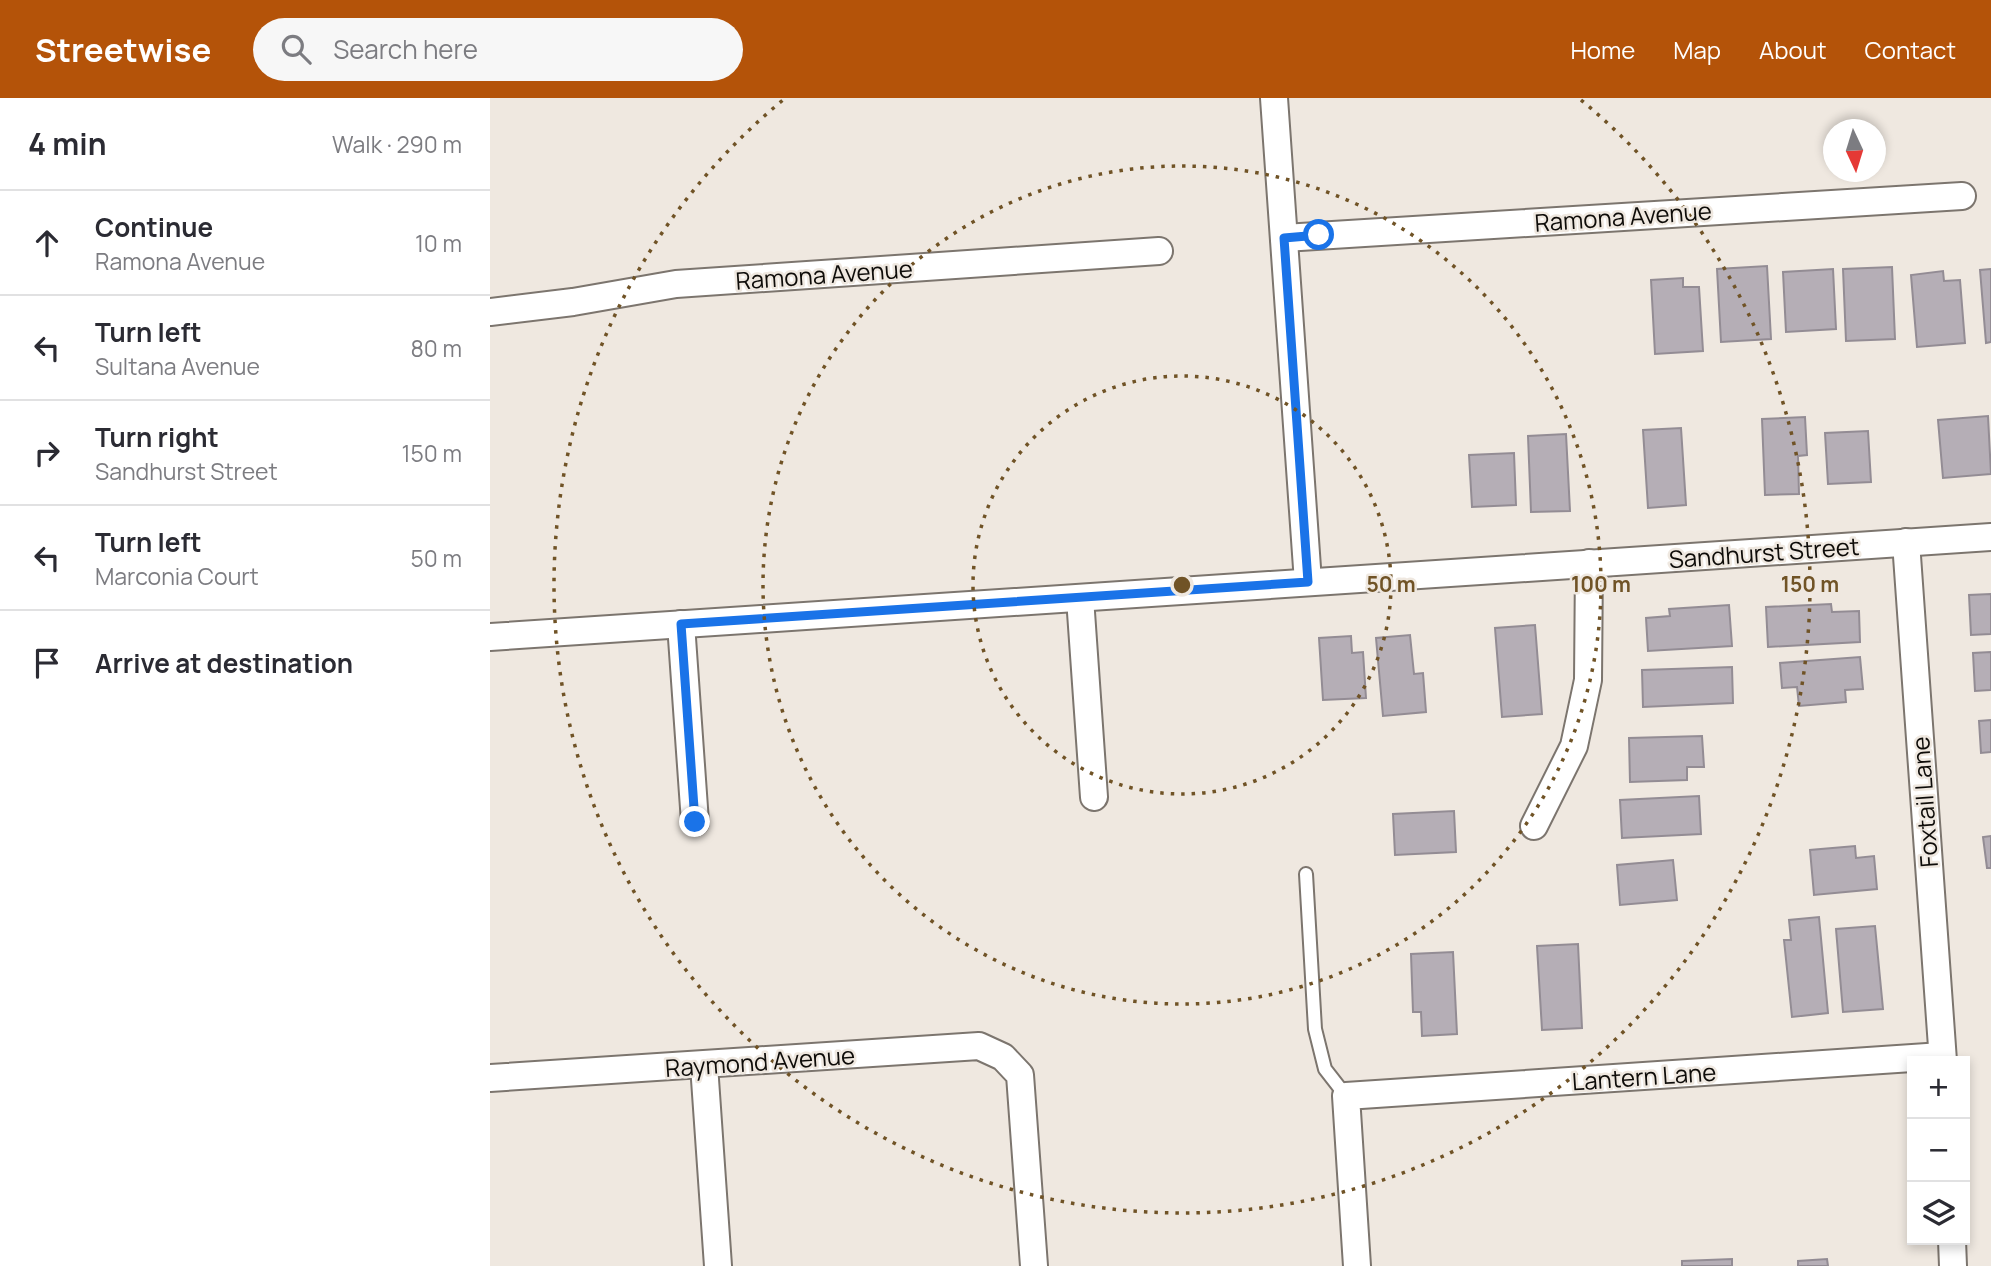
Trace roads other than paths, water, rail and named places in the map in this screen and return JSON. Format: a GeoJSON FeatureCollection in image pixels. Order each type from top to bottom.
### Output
{"type":"FeatureCollection","features":[{"type":"Feature","properties":{"kind":"street"},"geometry":{"type":"LineString","coordinates":[[1274,98],[1308,582]]}},
{"type":"Feature","properties":{"kind":"street","name":"Ramona Avenue"},"geometry":{"type":"LineString","coordinates":[[1284,238],[1962,195]]}},
{"type":"Feature","properties":{"kind":"street","name":"Ramona Avenue"},"geometry":{"type":"LineString","coordinates":[[490,312],[573,302],[676,284],[1159,251]]}},
{"type":"Feature","properties":{"kind":"street","name":"Sandhurst Street"},"geometry":{"type":"LineString","coordinates":[[490,637],[1991,537]]}},
{"type":"Feature","properties":{"kind":"street","name":"Foxtail Lane"},"geometry":{"type":"LineString","coordinates":[[1906,542],[1942,1056]]}},
{"type":"Feature","properties":{"kind":"street"},"geometry":{"type":"LineString","coordinates":[[1534,826],[1574,746],[1588,680],[1589,563]]}},
{"type":"Feature","properties":{"kind":"street"},"geometry":{"type":"LineString","coordinates":[[1080,598],[1094,797]]}},
{"type":"Feature","properties":{"kind":"street"},"geometry":{"type":"LineString","coordinates":[[681,624],[695,822]]}},
{"type":"Feature","properties":{"kind":"street","name":"Raymond Avenue"},"geometry":{"type":"LineString","coordinates":[[490,1078],[979,1046],[1003,1057],[1020,1075],[1034,1266]]}},
{"type":"Feature","properties":{"kind":"street","name":"Lantern Lane"},"geometry":{"type":"LineString","coordinates":[[1346,1096],[1907,1061]]}},
{"type":"Feature","properties":{"kind":"street"},"geometry":{"type":"LineString","coordinates":[[704,1065],[718,1266]]}},
{"type":"Feature","properties":{"kind":"street"},"geometry":{"type":"LineString","coordinates":[[1346,1096],[1357,1266]]}},
{"type":"Feature","properties":{"kind":"street"},"geometry":{"type":"LineString","coordinates":[[1952,1245],[1953,1266]]}},
{"type":"Feature","properties":{"kind":"lane"},"geometry":{"type":"LineString","coordinates":[[1306,874],[1315,1029],[1325,1069],[1346,1096]]}}]}
